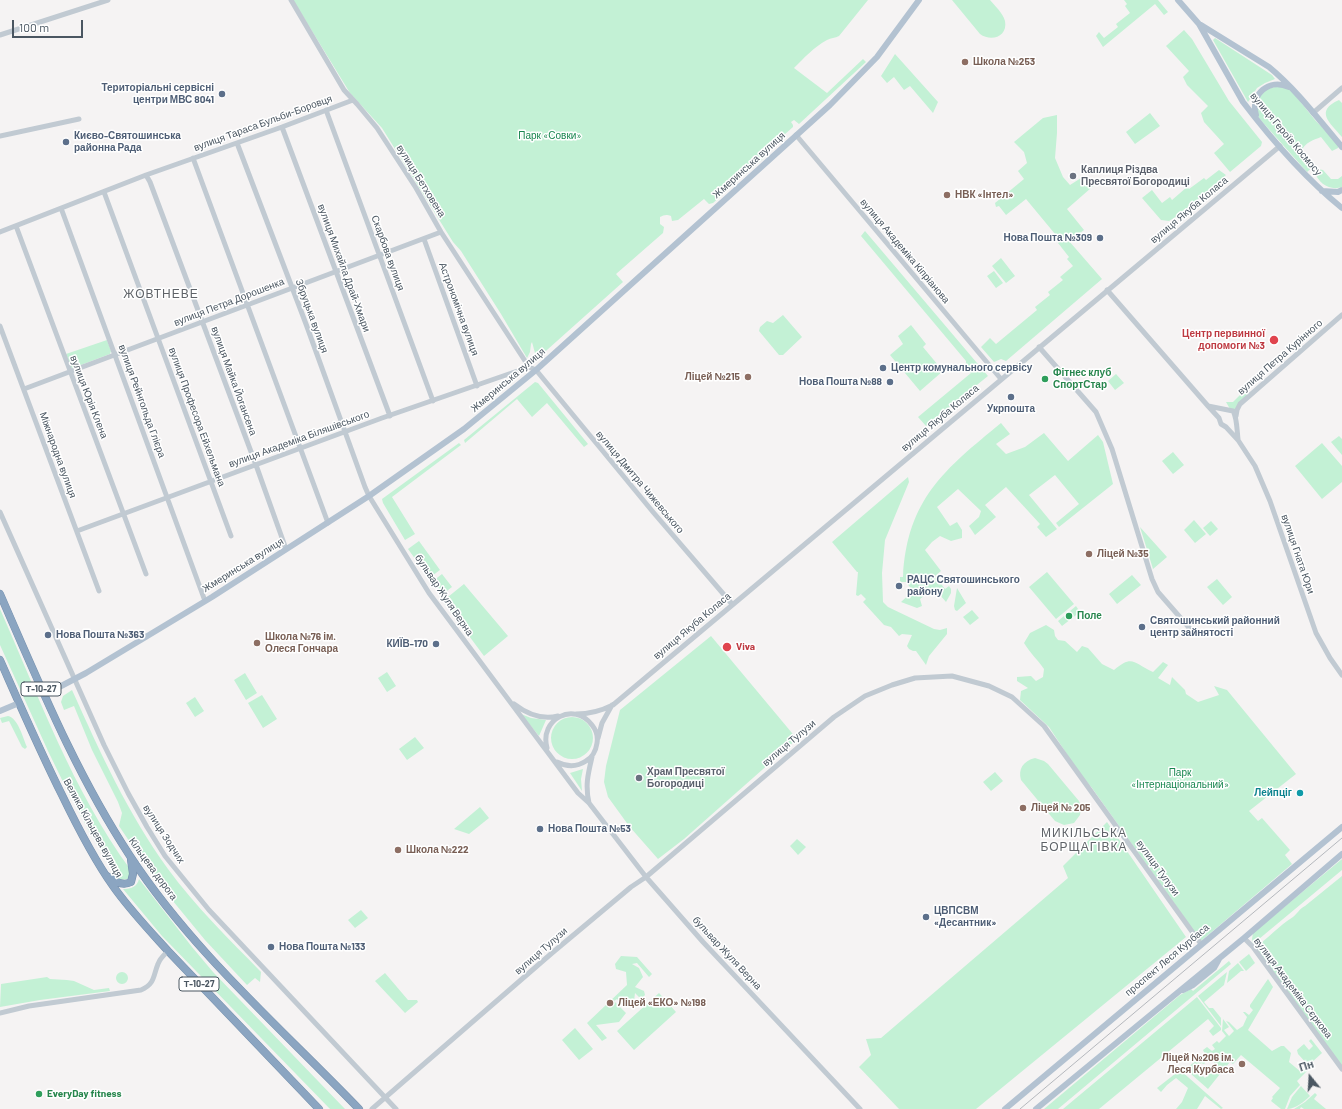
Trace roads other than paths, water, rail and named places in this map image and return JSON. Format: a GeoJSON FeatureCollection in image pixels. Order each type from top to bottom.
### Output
{"type":"FeatureCollection","features":[{"type":"Feature","properties":{"kind":"highway","name":"Кільцева дорога"},"geometry":{"type":"LineString","coordinates":[[0,594],[44,695],[86,783],[130,857],[163,902],[218,967],[321,1069],[359,1109]]}},
{"type":"Feature","properties":{"kind":"highway","name":"Т-10-27"},"geometry":{"type":"LineString","coordinates":[[0,660],[19,703]]}},
{"type":"Feature","properties":{"kind":"highway","name":"Велика Кільцева вулиця"},"geometry":{"type":"LineString","coordinates":[[19,703],[67,805],[104,873],[124,900],[168,951],[319,1109]]}},
{"type":"Feature","properties":{"kind":"highway"},"geometry":{"type":"LineString","coordinates":[[104,873],[117,882],[129,883],[133,876],[130,857]]}},
{"type":"Feature","properties":{"kind":"main road","name":"Жмеринська вулиця"},"geometry":{"type":"LineString","coordinates":[[44,695],[74,680],[205,601],[370,496],[452,438],[536,370],[830,105],[871,65],[900,28],[919,0]]}},
{"type":"Feature","properties":{"kind":"main road","name":"вулиця Героїв Космосу"},"geometry":{"type":"LineString","coordinates":[[1178,0],[1200,24],[1243,102],[1280,146],[1321,190],[1342,208]]}},
{"type":"Feature","properties":{"kind":"main road","name":"вулиця Героїв Космосу"},"geometry":{"type":"LineString","coordinates":[[1200,24],[1269,67],[1291,88],[1342,146]]}},
{"type":"Feature","properties":{"kind":"main road"},"geometry":{"type":"LineString","coordinates":[[1257,118],[1254,104],[1260,91],[1273,84],[1282,84],[1291,88]]}},
{"type":"Feature","properties":{"kind":"main road"},"geometry":{"type":"LineString","coordinates":[[1321,190],[1330,192],[1338,192],[1342,190]]}},
{"type":"Feature","properties":{"kind":"main road"},"geometry":{"type":"LineString","coordinates":[[0,711],[19,703]]}},
{"type":"Feature","properties":{"kind":"main road","name":"проспект Леся Курбаса"},"geometry":{"type":"LineString","coordinates":[[1006,1109],[1342,827]]}},
{"type":"Feature","properties":{"kind":"main road"},"geometry":{"type":"LineString","coordinates":[[1036,1109],[1175,994],[1193,985],[1214,968],[1222,955],[1342,854]]}},
{"type":"Feature","properties":{"kind":"main road"},"geometry":{"type":"LineString","coordinates":[[1040,1109],[1044,1103]]}},
{"type":"Feature","properties":{"kind":"street"},"geometry":{"type":"LineString","coordinates":[[0,35],[108,0]]}},
{"type":"Feature","properties":{"kind":"street","name":"вулиця Бетховена"},"geometry":{"type":"LineString","coordinates":[[291,0],[344,90],[377,128],[416,188],[441,232],[529,367]]}},
{"type":"Feature","properties":{"kind":"street"},"geometry":{"type":"LineString","coordinates":[[1313,113],[1342,88]]}},
{"type":"Feature","properties":{"kind":"street","name":"вулиця Тараса Бульби-Боровця"},"geometry":{"type":"LineString","coordinates":[[0,232],[146,175],[353,100]]}},
{"type":"Feature","properties":{"kind":"street","name":"Скарбова вулиця"},"geometry":{"type":"LineString","coordinates":[[326,110],[433,401]]}},
{"type":"Feature","properties":{"kind":"street"},"geometry":{"type":"LineString","coordinates":[[0,136],[79,118]]}},
{"type":"Feature","properties":{"kind":"street","name":"вулиця Михайла Драй-Хмари"},"geometry":{"type":"LineString","coordinates":[[282,127],[390,416]]}},
{"type":"Feature","properties":{"kind":"street","name":"вулиця Академіка Кіпріанова"},"geometry":{"type":"LineString","coordinates":[[796,135],[1000,379]]}},
{"type":"Feature","properties":{"kind":"street","name":"Збруцька вулиця"},"geometry":{"type":"LineString","coordinates":[[237,143],[365,487],[370,496]]}},
{"type":"Feature","properties":{"kind":"street","name":"вулиця Якуба Коласа"},"geometry":{"type":"LineString","coordinates":[[576,714],[591,713],[613,705],[1000,379],[1280,146]]}},
{"type":"Feature","properties":{"kind":"street"},"geometry":{"type":"LineString","coordinates":[[193,158],[328,523]]}},
{"type":"Feature","properties":{"kind":"street","name":"вулиця Майка Йогансена"},"geometry":{"type":"LineString","coordinates":[[146,175],[203,322],[286,549]]}},
{"type":"Feature","properties":{"kind":"street","name":"вулиця Професора Ейхельмана"},"geometry":{"type":"LineString","coordinates":[[104,192],[231,536]]}},
{"type":"Feature","properties":{"kind":"street","name":"вулиця Рейнгольда Глієра"},"geometry":{"type":"LineString","coordinates":[[61,208],[205,601]]}},
{"type":"Feature","properties":{"kind":"street","name":"вулиця Юрія Клена"},"geometry":{"type":"LineString","coordinates":[[16,226],[146,574]]}},
{"type":"Feature","properties":{"kind":"street","name":"вулиця Петра Дорошенка"},"geometry":{"type":"LineString","coordinates":[[24,389],[441,232]]}},
{"type":"Feature","properties":{"kind":"street","name":"Астрономічна вулиця"},"geometry":{"type":"LineString","coordinates":[[424,239],[477,386]]}},
{"type":"Feature","properties":{"kind":"street"},"geometry":{"type":"LineString","coordinates":[[1107,290],[1208,406],[1221,424],[1226,427],[1232,426],[1236,419],[1233,411],[1208,406]]}},
{"type":"Feature","properties":{"kind":"street","name":"вулиця Петра Курінного"},"geometry":{"type":"LineString","coordinates":[[1236,419],[1237,410],[1240,404],[1250,394],[1342,315]]}},
{"type":"Feature","properties":{"kind":"street","name":"Міжнародна вулиця"},"geometry":{"type":"LineString","coordinates":[[0,326],[99,591]]}},
{"type":"Feature","properties":{"kind":"street"},"geometry":{"type":"LineString","coordinates":[[1039,347],[1099,417],[1112,449],[1152,578],[1158,592],[1192,631]]}},
{"type":"Feature","properties":{"kind":"street"},"geometry":{"type":"LineString","coordinates":[[529,367],[536,370]]}},
{"type":"Feature","properties":{"kind":"street","name":"вулиця Академіка Біляшівського"},"geometry":{"type":"LineString","coordinates":[[77,531],[345,432],[529,367]]}},
{"type":"Feature","properties":{"kind":"street","name":"вулиця Дмитра Чижевського"},"geometry":{"type":"LineString","coordinates":[[536,370],[653,512],[732,604]]}},
{"type":"Feature","properties":{"kind":"street"},"geometry":{"type":"LineString","coordinates":[[1218,418],[1220,413],[1225,409]]}},
{"type":"Feature","properties":{"kind":"street","name":"вулиця Гната Юри"},"geometry":{"type":"LineString","coordinates":[[1236,419],[1238,440]]}},
{"type":"Feature","properties":{"kind":"street","name":"вулиця Гната Юри"},"geometry":{"type":"LineString","coordinates":[[1226,427],[1238,440],[1255,466],[1270,501],[1316,633],[1330,658],[1342,675]]}},
{"type":"Feature","properties":{"kind":"street","name":"бульвар Жуля Верна"},"geometry":{"type":"LineString","coordinates":[[370,496],[429,593],[579,793],[589,803],[646,877],[703,942],[860,1109]]}},
{"type":"Feature","properties":{"kind":"street","name":"вулиця Зодчих"},"geometry":{"type":"LineString","coordinates":[[0,512],[95,728],[128,793],[165,856],[209,910],[396,1109]]}},
{"type":"Feature","properties":{"kind":"street","name":"вулиця Тулузи"},"geometry":{"type":"LineString","coordinates":[[372,1109],[561,946],[631,887],[646,877],[834,717],[865,696],[892,685],[915,678],[952,676],[989,686],[1012,697],[1044,726],[1202,944]]}},
{"type":"Feature","properties":{"kind":"street","name":"бульвар Жуля Верна"},"geometry":{"type":"LineString","coordinates":[[510,701],[520,709],[545,718],[563,715]]}},
{"type":"Feature","properties":{"kind":"street","name":"вулиця Якуба Коласа"},"geometry":{"type":"LineString","coordinates":[[598,738],[605,717],[613,705]]}},
{"type":"Feature","properties":{"kind":"street"},"geometry":{"type":"LineString","coordinates":[[548,751],[545,740],[546,732],[550,725],[563,715],[576,714],[588,720],[594,727],[598,738],[596,748],[592,756],[582,763],[574,766],[565,765],[554,760]]}},
{"type":"Feature","properties":{"kind":"street","name":"бульвар Жуля Верна"},"geometry":{"type":"LineString","coordinates":[[589,803],[586,781],[592,756]]}},
{"type":"Feature","properties":{"kind":"street","name":"вулиця Академіка Сєркова"},"geometry":{"type":"LineString","coordinates":[[1244,938],[1253,947],[1342,1069]]}},
{"type":"Feature","properties":{"kind":"street"},"geometry":{"type":"LineString","coordinates":[[0,1013],[29,1006],[141,990],[151,984],[160,958],[168,951]]}},
{"type":"Feature","properties":{"kind":"tram line"},"geometry":{"type":"LineString","coordinates":[[1020,1109],[1342,838]]}},
{"type":"Feature","properties":{"kind":"place","name":"Школа №253"},"geometry":{"type":"Point","coordinates":[965,62]}},
{"type":"Feature","properties":{"kind":"place","name":"Територіальні сервісні центри МВС 8041"},"geometry":{"type":"Point","coordinates":[222,94]}},
{"type":"Feature","properties":{"kind":"place","name":"Києво-Святошинська районна Рада"},"geometry":{"type":"Point","coordinates":[66,142]}},
{"type":"Feature","properties":{"kind":"place","name":"Каплиця Різдва Пресвятої Богородиці"},"geometry":{"type":"Point","coordinates":[1073,176]}},
{"type":"Feature","properties":{"kind":"place","name":"НВК «Інтел»"},"geometry":{"type":"Point","coordinates":[947,195]}},
{"type":"Feature","properties":{"kind":"place","name":"Нова Пошта №309"},"geometry":{"type":"Point","coordinates":[1100,238]}},
{"type":"Feature","properties":{"kind":"place","name":"Центр первинної допомоги №3"},"geometry":{"type":"Point","coordinates":[1274,340]}},
{"type":"Feature","properties":{"kind":"place","name":"Центр комунального сервісу"},"geometry":{"type":"Point","coordinates":[883,368]}},
{"type":"Feature","properties":{"kind":"place","name":"Ліцей №215"},"geometry":{"type":"Point","coordinates":[748,377]}},
{"type":"Feature","properties":{"kind":"place","name":"Фітнес клуб СпортСтар"},"geometry":{"type":"Point","coordinates":[1045,379]}},
{"type":"Feature","properties":{"kind":"place","name":"Нова Пошта №88"},"geometry":{"type":"Point","coordinates":[890,382]}},
{"type":"Feature","properties":{"kind":"place","name":"Укрпошта"},"geometry":{"type":"Point","coordinates":[1011,397]}},
{"type":"Feature","properties":{"kind":"place","name":"Ліцей №35"},"geometry":{"type":"Point","coordinates":[1089,554]}},
{"type":"Feature","properties":{"kind":"place","name":"РАЦС Святошинського району"},"geometry":{"type":"Point","coordinates":[899,586]}},
{"type":"Feature","properties":{"kind":"place","name":"Поле"},"geometry":{"type":"Point","coordinates":[1069,616]}},
{"type":"Feature","properties":{"kind":"place","name":"Святошинський районний центр зайнятості"},"geometry":{"type":"Point","coordinates":[1142,627]}},
{"type":"Feature","properties":{"kind":"place","name":"Нова Пошта №363"},"geometry":{"type":"Point","coordinates":[48,635]}},
{"type":"Feature","properties":{"kind":"place","name":"Школа №76 ім. Олеся Гончара"},"geometry":{"type":"Point","coordinates":[257,643]}},
{"type":"Feature","properties":{"kind":"place","name":"КИЇВ-170"},"geometry":{"type":"Point","coordinates":[436,644]}},
{"type":"Feature","properties":{"kind":"place","name":"Viva"},"geometry":{"type":"Point","coordinates":[727,647]}},
{"type":"Feature","properties":{"kind":"place","name":"Храм Пресвятої Богородиці"},"geometry":{"type":"Point","coordinates":[639,778]}},
{"type":"Feature","properties":{"kind":"place","name":"Лейпціг"},"geometry":{"type":"Point","coordinates":[1300,793]}},
{"type":"Feature","properties":{"kind":"place","name":"Ліцей № 205"},"geometry":{"type":"Point","coordinates":[1023,808]}},
{"type":"Feature","properties":{"kind":"place","name":"Нова Пошта №53"},"geometry":{"type":"Point","coordinates":[540,829]}},
{"type":"Feature","properties":{"kind":"place","name":"Школа №222"},"geometry":{"type":"Point","coordinates":[398,850]}},
{"type":"Feature","properties":{"kind":"place","name":"ЦВПСВМ «Десантник»"},"geometry":{"type":"Point","coordinates":[926,917]}},
{"type":"Feature","properties":{"kind":"place","name":"Нова Пошта №133"},"geometry":{"type":"Point","coordinates":[271,947]}},
{"type":"Feature","properties":{"kind":"place","name":"Ліцей «ЕКО» №198"},"geometry":{"type":"Point","coordinates":[610,1003]}},
{"type":"Feature","properties":{"kind":"place","name":"Ліцей №206 ім. Леся Курбаса"},"geometry":{"type":"Point","coordinates":[1242,1064]}},
{"type":"Feature","properties":{"kind":"place","name":"EveryDay fitness"},"geometry":{"type":"Point","coordinates":[39,1094]}},
{"type":"Feature","properties":{"kind":"district","name":"ЖОВТНЕВЕ"},"geometry":{"type":"Point","coordinates":[161,294]}},
{"type":"Feature","properties":{"kind":"district","name":"МИКІЛЬСЬКА БОРЩАГІВКА"},"geometry":{"type":"Point","coordinates":[1084,840]}},
{"type":"Feature","properties":{"kind":"park label","name":"Парк «Совки»"},"geometry":{"type":"Point","coordinates":[550,136]}},
{"type":"Feature","properties":{"kind":"park label","name":"Парк «Інтернаціональний»"},"geometry":{"type":"Point","coordinates":[1180,778]}}]}
